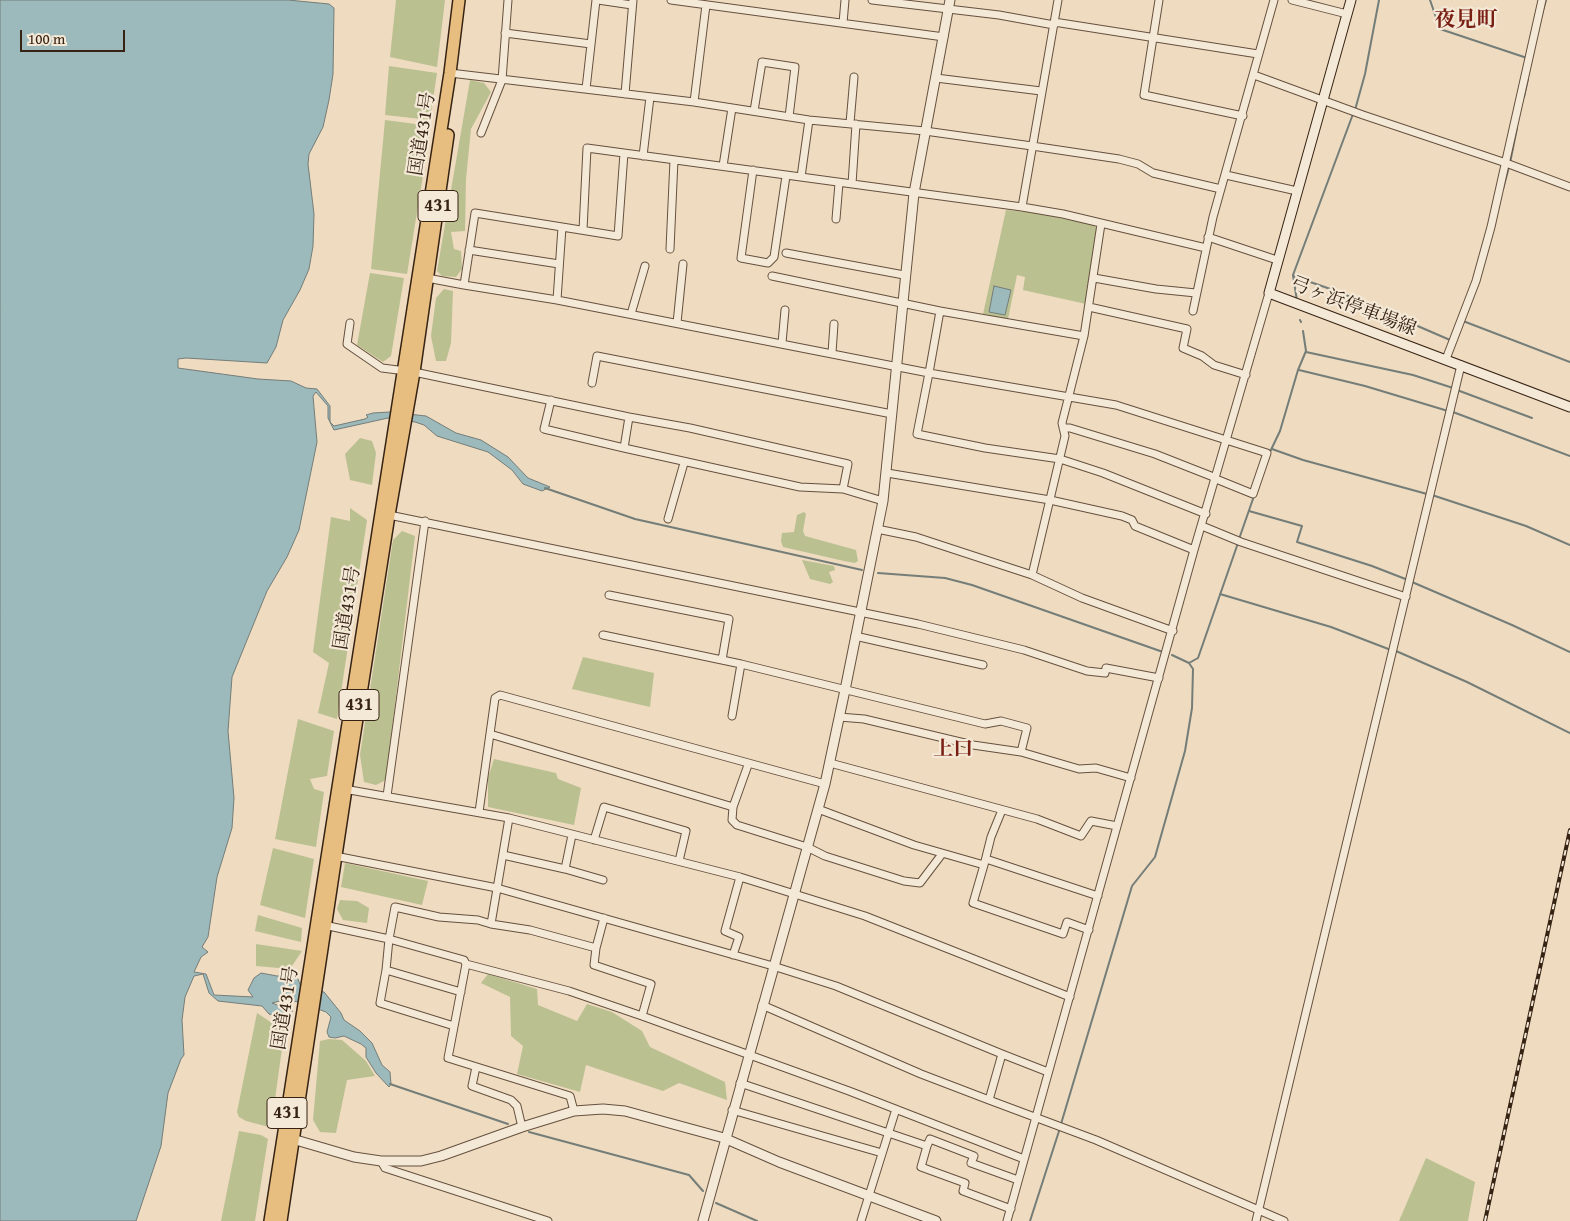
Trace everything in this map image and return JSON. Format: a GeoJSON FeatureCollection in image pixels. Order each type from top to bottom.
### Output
{"type":"FeatureCollection","features":[{"type":"Feature","properties":{"kind":"highway","name":"国道431号"},"geometry":{"type":"LineString","coordinates":[[409,371],[427,278],[454,73],[459,0]]}},
{"type":"Feature","properties":{"kind":"highway","name":"国道431号"},"geometry":{"type":"LineString","coordinates":[[281,1221],[289,1138],[310,988],[467,0]]}},
{"type":"Feature","properties":{"kind":"highway","name":"国道431号"},"geometry":{"type":"LineString","coordinates":[[310,988],[324,925],[335,856],[342,789],[389,515],[402,416]]}},
{"type":"Feature","properties":{"kind":"highway","name":"国道431号"},"geometry":{"type":"LineString","coordinates":[[270,1221],[289,1138]]}},
{"type":"Feature","properties":{"kind":"street"},"geometry":{"type":"LineString","coordinates":[[481,132],[502,80],[508,0]]}},
{"type":"Feature","properties":{"kind":"street"},"geometry":{"type":"LineString","coordinates":[[586,89],[597,0],[632,2],[625,94]]}},
{"type":"Feature","properties":{"kind":"street"},"geometry":{"type":"LineString","coordinates":[[671,0],[944,37]]}},
{"type":"Feature","properties":{"kind":"street"},"geometry":{"type":"LineString","coordinates":[[842,23],[846,0]]}},
{"type":"Feature","properties":{"kind":"street"},"geometry":{"type":"LineString","coordinates":[[872,0],[949,5],[1258,54]]}},
{"type":"Feature","properties":{"kind":"street"},"geometry":{"type":"LineString","coordinates":[[1022,207],[1058,0]]}},
{"type":"Feature","properties":{"kind":"street"},"geometry":{"type":"LineString","coordinates":[[1159,0],[1144,95],[1243,116]]}},
{"type":"Feature","properties":{"kind":"street"},"geometry":{"type":"LineString","coordinates":[[1193,311],[1208,238],[1274,0]]}},
{"type":"Feature","properties":{"kind":"street"},"geometry":{"type":"LineString","coordinates":[[1292,0],[1347,14]]}},
{"type":"Feature","properties":{"kind":"street","name":"弓ヶ浜停車場線"},"geometry":{"type":"LineString","coordinates":[[1351,0],[1269,293],[1570,407]]}},
{"type":"Feature","properties":{"kind":"street"},"geometry":{"type":"LineString","coordinates":[[1446,359],[1476,281],[1506,163],[1542,0]]}},
{"type":"Feature","properties":{"kind":"street"},"geometry":{"type":"LineString","coordinates":[[694,102],[706,5]]}},
{"type":"Feature","properties":{"kind":"street"},"geometry":{"type":"LineString","coordinates":[[703,1221],[724,1138],[825,784],[845,690],[883,501],[897,365],[901,303],[914,192],[949,5]]}},
{"type":"Feature","properties":{"kind":"street"},"geometry":{"type":"LineString","coordinates":[[505,33],[591,44]]}},
{"type":"Feature","properties":{"kind":"street"},"geometry":{"type":"LineString","coordinates":[[754,111],[762,62],[794,67],[789,117]]}},
{"type":"Feature","properties":{"kind":"street"},"geometry":{"type":"LineString","coordinates":[[454,73],[694,102],[809,120],[925,130],[1032,146],[1138,164],[1152,173],[1221,189]]}},
{"type":"Feature","properties":{"kind":"street"},"geometry":{"type":"LineString","coordinates":[[1254,75],[1570,187]]}},
{"type":"Feature","properties":{"kind":"street"},"geometry":{"type":"LineString","coordinates":[[852,184],[854,77]]}},
{"type":"Feature","properties":{"kind":"street"},"geometry":{"type":"LineString","coordinates":[[936,78],[1041,91]]}},
{"type":"Feature","properties":{"kind":"street"},"geometry":{"type":"LineString","coordinates":[[643,156],[650,97]]}},
{"type":"Feature","properties":{"kind":"street"},"geometry":{"type":"LineString","coordinates":[[723,166],[732,108]]}},
{"type":"Feature","properties":{"kind":"street"},"geometry":{"type":"LineString","coordinates":[[801,177],[809,120]]}},
{"type":"Feature","properties":{"kind":"street"},"geometry":{"type":"LineString","coordinates":[[582,230],[587,148],[1022,207],[1206,248]]}},
{"type":"Feature","properties":{"kind":"street"},"geometry":{"type":"LineString","coordinates":[[464,285],[475,213],[618,236],[624,153]]}},
{"type":"Feature","properties":{"kind":"street"},"geometry":{"type":"LineString","coordinates":[[670,249],[674,160]]}},
{"type":"Feature","properties":{"kind":"street"},"geometry":{"type":"LineString","coordinates":[[753,170],[741,258],[768,263],[774,257],[786,176]]}},
{"type":"Feature","properties":{"kind":"street"},"geometry":{"type":"LineString","coordinates":[[1226,175],[1297,191]]}},
{"type":"Feature","properties":{"kind":"street"},"geometry":{"type":"LineString","coordinates":[[836,219],[840,182]]}},
{"type":"Feature","properties":{"kind":"street"},"geometry":{"type":"LineString","coordinates":[[1032,575],[1065,436],[1062,423],[1067,396],[1084,336],[1101,224]]}},
{"type":"Feature","properties":{"kind":"street"},"geometry":{"type":"LineString","coordinates":[[557,300],[562,227]]}},
{"type":"Feature","properties":{"kind":"street"},"geometry":{"type":"LineString","coordinates":[[1208,238],[1277,260]]}},
{"type":"Feature","properties":{"kind":"street"},"geometry":{"type":"LineString","coordinates":[[469,250],[559,264]]}},
{"type":"Feature","properties":{"kind":"street"},"geometry":{"type":"LineString","coordinates":[[786,253],[904,275]]}},
{"type":"Feature","properties":{"kind":"street"},"geometry":{"type":"LineString","coordinates":[[678,323],[683,264]]}},
{"type":"Feature","properties":{"kind":"street"},"geometry":{"type":"LineString","coordinates":[[631,314],[645,266]]}},
{"type":"Feature","properties":{"kind":"street"},"geometry":{"type":"LineString","coordinates":[[772,276],[940,311],[1084,336]]}},
{"type":"Feature","properties":{"kind":"street"},"geometry":{"type":"LineString","coordinates":[[427,278],[631,314],[897,365],[929,373],[1067,396],[1148,414],[1267,453],[1253,494],[1155,454],[1070,428],[1063,428]]}},
{"type":"Feature","properties":{"kind":"street"},"geometry":{"type":"LineString","coordinates":[[1094,278],[1156,289],[1196,293]]}},
{"type":"Feature","properties":{"kind":"street"},"geometry":{"type":"LineString","coordinates":[[1007,1221],[1173,631],[1194,550],[1269,293]]}},
{"type":"Feature","properties":{"kind":"street"},"geometry":{"type":"LineString","coordinates":[[1089,307],[1187,329],[1183,348],[1202,356],[1214,365],[1246,375]]}},
{"type":"Feature","properties":{"kind":"street"},"geometry":{"type":"LineString","coordinates":[[782,343],[785,310]]}},
{"type":"Feature","properties":{"kind":"street"},"geometry":{"type":"LineString","coordinates":[[940,311],[917,434],[985,448],[1060,459],[1103,473],[1206,514]]}},
{"type":"Feature","properties":{"kind":"street"},"geometry":{"type":"LineString","coordinates":[[350,323],[347,344],[382,368],[409,371],[690,428],[848,464],[843,489]]}},
{"type":"Feature","properties":{"kind":"street"},"geometry":{"type":"LineString","coordinates":[[832,353],[834,324]]}},
{"type":"Feature","properties":{"kind":"street"},"geometry":{"type":"LineString","coordinates":[[592,383],[597,356],[892,414]]}},
{"type":"Feature","properties":{"kind":"street"},"geometry":{"type":"LineString","coordinates":[[1256,1221],[1461,365]]}},
{"type":"Feature","properties":{"kind":"street"},"geometry":{"type":"LineString","coordinates":[[551,400],[544,429],[684,463],[800,487],[843,489],[883,501]]}},
{"type":"Feature","properties":{"kind":"street"},"geometry":{"type":"LineString","coordinates":[[624,448],[629,417]]}},
{"type":"Feature","properties":{"kind":"street"},"geometry":{"type":"LineString","coordinates":[[668,519],[684,463]]}},
{"type":"Feature","properties":{"kind":"street"},"geometry":{"type":"LineString","coordinates":[[887,473],[1050,500],[1132,520],[1135,526],[1194,550]]}},
{"type":"Feature","properties":{"kind":"street"},"geometry":{"type":"LineString","coordinates":[[389,515],[860,614],[918,624],[1024,650],[1087,671],[1105,673],[1106,668],[1159,678]]}},
{"type":"Feature","properties":{"kind":"street"},"geometry":{"type":"LineString","coordinates":[[387,796],[424,522]]}},
{"type":"Feature","properties":{"kind":"street"},"geometry":{"type":"LineString","coordinates":[[1202,526],[1250,545],[1406,597]]}},
{"type":"Feature","properties":{"kind":"street"},"geometry":{"type":"LineString","coordinates":[[877,529],[916,537],[1032,575],[1082,598],[1173,631]]}},
{"type":"Feature","properties":{"kind":"street"},"geometry":{"type":"LineString","coordinates":[[609,595],[729,619],[722,660]]}},
{"type":"Feature","properties":{"kind":"street"},"geometry":{"type":"LineString","coordinates":[[604,635],[741,664],[985,724],[1001,721],[1028,728],[1022,752]]}},
{"type":"Feature","properties":{"kind":"street"},"geometry":{"type":"LineString","coordinates":[[855,636],[982,666]]}},
{"type":"Feature","properties":{"kind":"street"},"geometry":{"type":"LineString","coordinates":[[732,716],[741,664]]}},
{"type":"Feature","properties":{"kind":"street"},"geometry":{"type":"LineString","coordinates":[[479,812],[495,698],[500,695],[748,765],[825,784]]}},
{"type":"Feature","properties":{"kind":"street"},"geometry":{"type":"LineString","coordinates":[[839,717],[864,719],[974,745],[1022,752],[1079,769],[1096,768],[1131,778]]}},
{"type":"Feature","properties":{"kind":"street"},"geometry":{"type":"LineString","coordinates":[[490,734],[733,807]]}},
{"type":"Feature","properties":{"kind":"street"},"geometry":{"type":"LineString","coordinates":[[830,763],[1037,820],[1081,836],[1091,821],[1117,826]]}},
{"type":"Feature","properties":{"kind":"street"},"geometry":{"type":"LineString","coordinates":[[748,765],[733,807],[732,820],[737,825],[904,881],[920,883],[942,854]]}},
{"type":"Feature","properties":{"kind":"street"},"geometry":{"type":"LineString","coordinates":[[342,789],[509,818],[740,877],[865,916],[1070,997]]}},
{"type":"Feature","properties":{"kind":"street"},"geometry":{"type":"LineString","coordinates":[[594,840],[604,807],[686,831],[679,861]]}},
{"type":"Feature","properties":{"kind":"street"},"geometry":{"type":"LineString","coordinates":[[818,809],[882,834],[942,854],[985,862],[1098,896]]}},
{"type":"Feature","properties":{"kind":"street"},"geometry":{"type":"LineString","coordinates":[[1002,810],[991,836],[973,903],[1063,934],[1067,922],[1089,930]]}},
{"type":"Feature","properties":{"kind":"street"},"geometry":{"type":"LineString","coordinates":[[491,924],[509,818]]}},
{"type":"Feature","properties":{"kind":"street"},"geometry":{"type":"LineString","coordinates":[[565,870],[572,835]]}},
{"type":"Feature","properties":{"kind":"street"},"geometry":{"type":"LineString","coordinates":[[503,854],[603,880]]}},
{"type":"Feature","properties":{"kind":"street"},"geometry":{"type":"LineString","coordinates":[[335,856],[497,888],[773,966],[836,986],[1048,1072]]}},
{"type":"Feature","properties":{"kind":"street"},"geometry":{"type":"LineString","coordinates":[[734,955],[739,937],[725,931],[740,877]]}},
{"type":"Feature","properties":{"kind":"street"},"geometry":{"type":"LineString","coordinates":[[454,1026],[380,1003],[395,907],[439,917],[478,920],[530,930],[596,948]]}},
{"type":"Feature","properties":{"kind":"street"},"geometry":{"type":"LineString","coordinates":[[604,918],[596,948],[594,966],[651,984],[642,1016]]}},
{"type":"Feature","properties":{"kind":"street"},"geometry":{"type":"LineString","coordinates":[[324,925],[389,939],[464,960],[466,964],[570,991],[896,1109],[1024,1159]]}},
{"type":"Feature","properties":{"kind":"street"},"geometry":{"type":"LineString","coordinates":[[466,964],[448,1058],[570,1096],[574,1111]]}},
{"type":"Feature","properties":{"kind":"street"},"geometry":{"type":"LineString","coordinates":[[386,970],[461,992]]}},
{"type":"Feature","properties":{"kind":"street"},"geometry":{"type":"LineString","coordinates":[[762,1005],[921,1074],[1096,1140],[1284,1221]]}},
{"type":"Feature","properties":{"kind":"street"},"geometry":{"type":"LineString","coordinates":[[989,1100],[1002,1054]]}},
{"type":"Feature","properties":{"kind":"street"},"geometry":{"type":"LineString","coordinates":[[476,1067],[472,1086],[511,1100],[517,1106],[522,1127]]}},
{"type":"Feature","properties":{"kind":"street"},"geometry":{"type":"LineString","coordinates":[[740,1083],[927,1146]]}},
{"type":"Feature","properties":{"kind":"street"},"geometry":{"type":"LineString","coordinates":[[861,1221],[896,1109]]}},
{"type":"Feature","properties":{"kind":"street"},"geometry":{"type":"LineString","coordinates":[[732,1110],[882,1153]]}},
{"type":"Feature","properties":{"kind":"street"},"geometry":{"type":"LineString","coordinates":[[289,1138],[354,1157],[381,1161],[421,1161],[574,1111],[626,1111],[724,1138],[779,1162],[936,1221]]}},
{"type":"Feature","properties":{"kind":"street"},"geometry":{"type":"LineString","coordinates":[[1010,1209],[963,1191],[965,1183],[921,1167],[927,1146],[930,1139],[974,1156],[971,1162],[1018,1180]]}},
{"type":"Feature","properties":{"kind":"street"},"geometry":{"type":"LineString","coordinates":[[381,1161],[385,1168],[548,1221]]}},
{"type":"Feature","properties":{"kind":"green space"},"geometry":{"type":"Polygon","coordinates":[[[396,0],[445,0],[437,67],[390,57],[396,0]]]}},
{"type":"Feature","properties":{"kind":"green space"},"geometry":{"type":"Polygon","coordinates":[[[389,66],[437,73],[430,120],[385,115],[389,66]]]}},
{"type":"Feature","properties":{"kind":"green space"},"geometry":{"type":"Polygon","coordinates":[[[470,80],[484,83],[491,92],[471,129],[466,179],[465,231],[451,232],[454,249],[461,251],[462,269],[456,277],[442,276],[437,271],[470,80]]]}},
{"type":"Feature","properties":{"kind":"green space"},"geometry":{"type":"Polygon","coordinates":[[[385,120],[431,126],[407,274],[371,269],[385,120]]]}},
{"type":"Feature","properties":{"kind":"green space"},"geometry":{"type":"Polygon","coordinates":[[[1006,210],[1037,213],[1094,225],[1098,231],[1086,304],[1023,290],[1025,277],[1017,275],[1008,319],[983,314],[1006,210]]]}},
{"type":"Feature","properties":{"kind":"green space"},"geometry":{"type":"Polygon","coordinates":[[[370,273],[404,278],[391,356],[383,362],[357,345],[370,273]]]}},
{"type":"Feature","properties":{"kind":"green space"},"geometry":{"type":"Polygon","coordinates":[[[444,289],[453,291],[451,343],[446,361],[436,361],[431,336],[436,298],[444,289]]]}},
{"type":"Feature","properties":{"kind":"green space"},"geometry":{"type":"Polygon","coordinates":[[[360,438],[372,441],[376,453],[372,485],[350,480],[345,454],[360,438]]]}},
{"type":"Feature","properties":{"kind":"green space"},"geometry":{"type":"Polygon","coordinates":[[[350,508],[367,520],[337,719],[318,713],[329,663],[313,652],[331,517],[350,521],[350,508]]]}},
{"type":"Feature","properties":{"kind":"green space"},"geometry":{"type":"Polygon","coordinates":[[[804,512],[806,514],[803,531],[805,536],[856,550],[858,561],[855,563],[844,561],[783,547],[781,541],[782,533],[794,532],[797,515],[804,512]]]}},
{"type":"Feature","properties":{"kind":"green space"},"geometry":{"type":"Polygon","coordinates":[[[402,531],[415,536],[386,780],[376,785],[364,782],[360,755],[393,540],[402,531]]]}},
{"type":"Feature","properties":{"kind":"green space"},"geometry":{"type":"Polygon","coordinates":[[[802,560],[834,566],[835,570],[829,572],[833,582],[830,584],[810,579],[802,560]]]}},
{"type":"Feature","properties":{"kind":"green space"},"geometry":{"type":"Polygon","coordinates":[[[583,657],[654,673],[650,707],[572,689],[583,657]]]}},
{"type":"Feature","properties":{"kind":"green space"},"geometry":{"type":"Polygon","coordinates":[[[298,719],[334,731],[327,776],[310,779],[314,789],[324,792],[316,847],[275,839],[298,719]]]}},
{"type":"Feature","properties":{"kind":"green space"},"geometry":{"type":"Polygon","coordinates":[[[494,759],[556,773],[558,779],[581,788],[574,825],[488,807],[488,778],[494,759]]]}},
{"type":"Feature","properties":{"kind":"green space"},"geometry":{"type":"Polygon","coordinates":[[[273,848],[314,859],[305,918],[260,905],[273,848]]]}},
{"type":"Feature","properties":{"kind":"green space"},"geometry":{"type":"Polygon","coordinates":[[[345,863],[428,881],[422,905],[341,887],[345,863]]]}},
{"type":"Feature","properties":{"kind":"green space"},"geometry":{"type":"Polygon","coordinates":[[[340,900],[357,901],[369,908],[367,923],[343,920],[337,909],[340,900]]]}},
{"type":"Feature","properties":{"kind":"green space"},"geometry":{"type":"Polygon","coordinates":[[[258,915],[302,928],[301,942],[255,931],[258,915]]]}},
{"type":"Feature","properties":{"kind":"green space"},"geometry":{"type":"Polygon","coordinates":[[[256,944],[302,951],[290,969],[256,966],[256,944]]]}},
{"type":"Feature","properties":{"kind":"green space"},"geometry":{"type":"Polygon","coordinates":[[[488,974],[537,989],[538,1005],[577,1021],[587,1004],[612,1012],[642,1031],[650,1047],[725,1082],[727,1100],[679,1083],[663,1091],[586,1065],[580,1092],[517,1074],[523,1046],[511,1036],[510,997],[481,983],[488,974]]]}},
{"type":"Feature","properties":{"kind":"green space"},"geometry":{"type":"Polygon","coordinates":[[[257,1013],[272,1023],[282,1021],[285,1027],[272,1121],[269,1127],[246,1121],[239,1117],[237,1112],[257,1013]]]}},
{"type":"Feature","properties":{"kind":"green space"},"geometry":{"type":"Polygon","coordinates":[[[329,1039],[342,1040],[366,1061],[375,1076],[347,1080],[336,1133],[320,1132],[313,1120],[320,1041],[329,1039]]]}},
{"type":"Feature","properties":{"kind":"green space"},"geometry":{"type":"Polygon","coordinates":[[[239,1131],[261,1135],[268,1139],[255,1221],[221,1221],[239,1131]]]}},
{"type":"Feature","properties":{"kind":"green space"},"geometry":{"type":"Polygon","coordinates":[[[1426,1158],[1475,1182],[1468,1221],[1399,1221],[1426,1158]]]}},
{"type":"Feature","properties":{"kind":"water"},"geometry":{"type":"Polygon","coordinates":[[[0,0],[288,0],[329,4],[334,8],[333,74],[329,100],[323,127],[309,154],[308,164],[314,214],[313,246],[309,269],[300,290],[283,320],[276,347],[267,363],[178,359],[178,368],[258,379],[291,381],[306,388],[317,389],[330,406],[330,422],[328,406],[316,392],[313,396],[317,442],[299,530],[287,557],[267,591],[232,677],[228,731],[234,798],[232,828],[217,877],[208,937],[202,947],[208,952],[201,957],[194,972],[206,974],[214,995],[253,997],[248,990],[254,978],[261,973],[277,976],[292,975],[298,979],[301,987],[324,992],[341,1013],[344,1020],[360,1031],[372,1043],[382,1065],[390,1072],[391,1084],[389,1087],[376,1073],[366,1057],[366,1048],[361,1044],[344,1036],[329,1037],[327,1032],[331,1017],[326,1012],[299,1002],[284,1000],[272,1003],[293,1011],[278,1016],[269,1014],[262,1006],[218,1001],[209,993],[203,974],[194,976],[185,997],[182,1020],[184,1055],[168,1093],[161,1146],[136,1221],[0,1221],[0,0]]]}},
{"type":"Feature","properties":{"kind":"water"},"geometry":{"type":"Polygon","coordinates":[[[994,286],[1011,290],[1005,315],[989,312],[994,286]]]}},
{"type":"Feature","properties":{"kind":"water"},"geometry":{"type":"Polygon","coordinates":[[[390,412],[426,416],[456,433],[481,440],[508,457],[528,478],[550,487],[542,491],[523,484],[512,470],[488,452],[437,436],[424,425],[415,422],[388,418],[334,430],[330,422],[334,426],[365,419],[368,417],[366,415],[373,413],[390,412]]]}},
{"type":"Feature","properties":{"kind":"waterway"},"geometry":{"type":"LineString","coordinates":[[1355,110],[1365,74],[1379,0]]}},
{"type":"Feature","properties":{"kind":"waterway"},"geometry":{"type":"LineString","coordinates":[[1430,0],[1440,29],[1527,58]]}},
{"type":"Feature","properties":{"kind":"waterway"},"geometry":{"type":"LineString","coordinates":[[1542,14],[1546,0]]}},
{"type":"Feature","properties":{"kind":"waterway"},"geometry":{"type":"LineString","coordinates":[[1524,97],[1528,79]]}},
{"type":"Feature","properties":{"kind":"waterway"},"geometry":{"type":"LineString","coordinates":[[1297,301],[1293,275],[1353,114]]}},
{"type":"Feature","properties":{"kind":"waterway"},"geometry":{"type":"LineString","coordinates":[[1510,163],[1517,128]]}},
{"type":"Feature","properties":{"kind":"waterway"},"geometry":{"type":"LineString","coordinates":[[1503,189],[1509,167]]}},
{"type":"Feature","properties":{"kind":"waterway"},"geometry":{"type":"LineString","coordinates":[[1293,276],[1339,292],[1450,340]]}},
{"type":"Feature","properties":{"kind":"waterway"},"geometry":{"type":"LineString","coordinates":[[1463,321],[1570,362]]}},
{"type":"Feature","properties":{"kind":"waterway"},"geometry":{"type":"LineString","coordinates":[[1269,454],[1280,431],[1298,370],[1306,351],[1303,331]]}},
{"type":"Feature","properties":{"kind":"waterway"},"geometry":{"type":"LineString","coordinates":[[1306,352],[1413,375],[1453,388]]}},
{"type":"Feature","properties":{"kind":"waterway"},"geometry":{"type":"LineString","coordinates":[[1299,370],[1365,386],[1448,411]]}},
{"type":"Feature","properties":{"kind":"waterway"},"geometry":{"type":"LineString","coordinates":[[1457,390],[1532,418]]}},
{"type":"Feature","properties":{"kind":"waterway"},"geometry":{"type":"LineString","coordinates":[[1453,412],[1570,456]]}},
{"type":"Feature","properties":{"kind":"waterway"},"geometry":{"type":"LineString","coordinates":[[1272,449],[1303,460],[1427,494]]}},
{"type":"Feature","properties":{"kind":"waterway"},"geometry":{"type":"LineString","coordinates":[[545,488],[635,519],[862,570]]}},
{"type":"Feature","properties":{"kind":"waterway"},"geometry":{"type":"LineString","coordinates":[[1432,495],[1526,526],[1570,545]]}},
{"type":"Feature","properties":{"kind":"waterway"},"geometry":{"type":"LineString","coordinates":[[1239,539],[1254,496]]}},
{"type":"Feature","properties":{"kind":"waterway"},"geometry":{"type":"LineString","coordinates":[[1249,511],[1302,526],[1297,542],[1372,566],[1408,580]]}},
{"type":"Feature","properties":{"kind":"waterway"},"geometry":{"type":"LineString","coordinates":[[1189,663],[1198,658],[1238,543]]}},
{"type":"Feature","properties":{"kind":"waterway"},"geometry":{"type":"LineString","coordinates":[[878,573],[945,578],[972,585],[1163,652]]}},
{"type":"Feature","properties":{"kind":"waterway"},"geometry":{"type":"LineString","coordinates":[[1412,582],[1570,652]]}},
{"type":"Feature","properties":{"kind":"waterway"},"geometry":{"type":"LineString","coordinates":[[1220,594],[1331,627],[1391,650]]}},
{"type":"Feature","properties":{"kind":"waterway"},"geometry":{"type":"LineString","coordinates":[[1396,651],[1467,682],[1570,733]]}},
{"type":"Feature","properties":{"kind":"waterway"},"geometry":{"type":"LineString","coordinates":[[1061,1124],[1132,886],[1155,857],[1185,751],[1192,708],[1193,669],[1189,663],[1172,655]]}},
{"type":"Feature","properties":{"kind":"waterway"},"geometry":{"type":"LineString","coordinates":[[390,1084],[508,1124]]}},
{"type":"Feature","properties":{"kind":"waterway"},"geometry":{"type":"LineString","coordinates":[[1030,1221],[1060,1128]]}},
{"type":"Feature","properties":{"kind":"waterway"},"geometry":{"type":"LineString","coordinates":[[529,1132],[689,1175],[703,1191]]}},
{"type":"Feature","properties":{"kind":"waterway"},"geometry":{"type":"LineString","coordinates":[[716,1203],[757,1221]]}},
{"type":"Feature","properties":{"kind":"railway"},"geometry":{"type":"LineString","coordinates":[[1485,1221],[1570,830]]}},
{"type":"Feature","properties":{"kind":"district","name":"夜見町"},"geometry":{"type":"Point","coordinates":[1466,21]}},
{"type":"Feature","properties":{"kind":"district","name":"上口"},"geometry":{"type":"Point","coordinates":[953,750]}}]}
